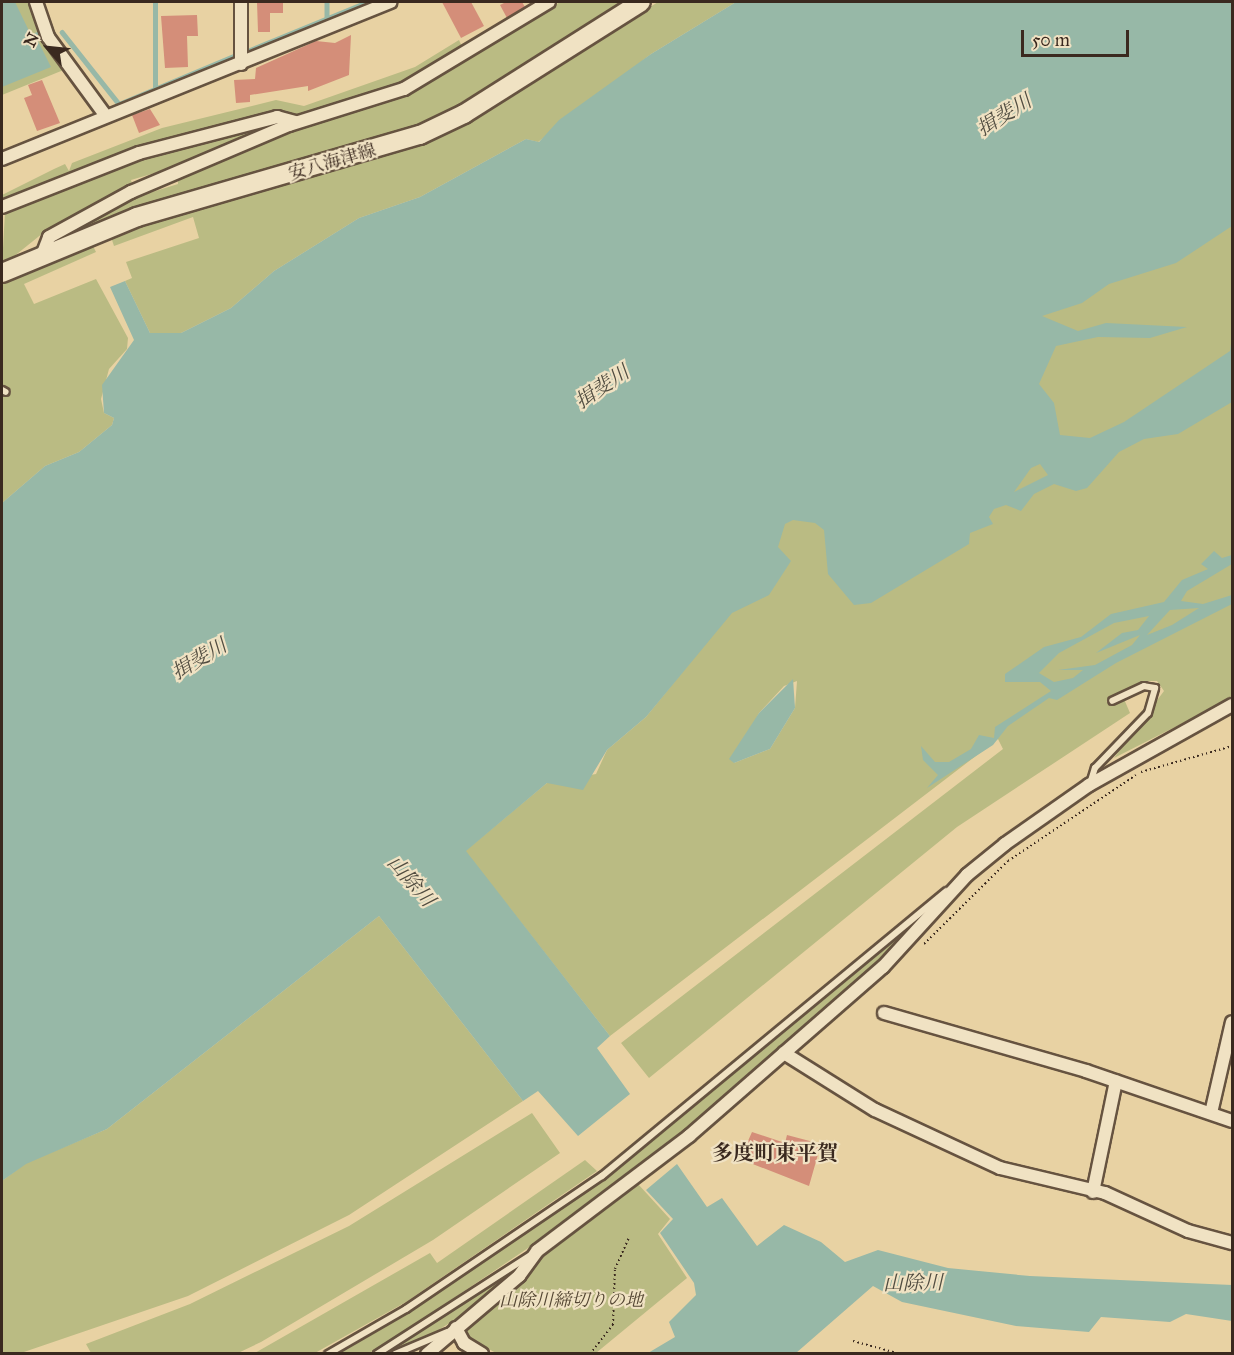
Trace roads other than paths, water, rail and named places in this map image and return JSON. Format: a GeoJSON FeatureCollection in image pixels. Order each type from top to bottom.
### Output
{"type":"FeatureCollection","features":[{"type":"Feature","properties":{"kind":"main road","name":"安八海津線"},"geometry":{"type":"LineString","coordinates":[[2,273],[43,253],[137,218],[420,135],[464,114],[641,2]]}},
{"type":"Feature","properties":{"kind":"street"},"geometry":{"type":"LineString","coordinates":[[36,2],[48,37],[105,115]]}},
{"type":"Feature","properties":{"kind":"street"},"geometry":{"type":"LineString","coordinates":[[241,64],[242,2]]}},
{"type":"Feature","properties":{"kind":"street"},"geometry":{"type":"LineString","coordinates":[[2,159],[105,115],[241,64],[391,2]]}},
{"type":"Feature","properties":{"kind":"street"},"geometry":{"type":"LineString","coordinates":[[43,253],[49,237],[131,192],[297,122],[365,104],[435,75],[549,2]]}},
{"type":"Feature","properties":{"kind":"street"},"geometry":{"type":"LineString","coordinates":[[2,207],[139,153],[277,117],[297,122]]}},
{"type":"Feature","properties":{"kind":"street"},"geometry":{"type":"LineString","coordinates":[[427,1353],[519,1276],[537,1251],[680,1143],[883,967],[967,875],[1089,785],[1233,705]]}},
{"type":"Feature","properties":{"kind":"street"},"geometry":{"type":"LineString","coordinates":[[884,1013],[1116,1081],[1233,1121]]}},
{"type":"Feature","properties":{"kind":"street"},"geometry":{"type":"LineString","coordinates":[[1211,1113],[1233,1022]]}},
{"type":"Feature","properties":{"kind":"street"},"geometry":{"type":"LineString","coordinates":[[784,1053],[875,1110],[1000,1168],[1093,1192],[1233,1243]]}},
{"type":"Feature","properties":{"kind":"street"},"geometry":{"type":"LineString","coordinates":[[1093,1192],[1116,1081]]}},
{"type":"Feature","properties":{"kind":"street"},"geometry":{"type":"LineString","coordinates":[[456,1328],[464,1343],[482,1353]]}},
{"type":"Feature","properties":{"kind":"lane"},"geometry":{"type":"LineString","coordinates":[[1089,785],[1095,768],[1148,712],[1155,688],[1144,686],[1112,700]]}},
{"type":"Feature","properties":{"kind":"lane"},"geometry":{"type":"LineString","coordinates":[[328,1353],[406,1309],[602,1176],[912,916],[967,875]]}},
{"type":"Feature","properties":{"kind":"lane"},"geometry":{"type":"LineString","coordinates":[[377,1353],[537,1251]]}},
{"type":"Feature","properties":{"kind":"lane"},"geometry":{"type":"LineString","coordinates":[[395,1353],[456,1328]]}},
{"type":"Feature","properties":{"kind":"water"},"geometry":{"type":"Polygon","coordinates":[[[2,2],[15,2],[31,35],[39,31],[37,39],[51,67],[2,87],[2,2]]]}},
{"type":"Feature","properties":{"kind":"water"},"geometry":{"type":"Polygon","coordinates":[[[736,2],[1232,2],[1232,226],[1176,263],[1109,284],[1082,303],[1042,316],[1078,331],[1106,323],[1187,327],[1150,338],[1098,337],[1056,346],[1039,384],[1054,403],[1060,435],[1090,438],[1124,422],[1230,351],[1232,337],[1232,402],[1178,434],[1144,439],[1119,452],[1087,488],[1076,491],[1054,484],[1034,494],[1021,511],[1006,505],[994,509],[989,517],[993,524],[970,533],[969,544],[871,603],[854,605],[828,574],[824,530],[815,523],[793,520],[785,524],[778,547],[791,561],[769,595],[732,613],[646,717],[607,750],[583,790],[547,783],[466,851],[610,1036],[597,1048],[630,1094],[578,1136],[538,1091],[523,1101],[379,916],[107,1129],[26,1164],[2,1181],[2,503],[45,466],[79,452],[112,425],[114,418],[104,413],[102,385],[134,340],[110,287],[125,281],[150,333],[181,333],[231,308],[274,271],[359,218],[420,197],[526,139],[539,142],[559,120],[651,54],[736,2]],[[1040,464],[1031,468],[1014,492],[1048,475],[1040,464]]]}},
{"type":"Feature","properties":{"kind":"water"},"geometry":{"type":"Polygon","coordinates":[[[1214,551],[1222,558],[1232,555],[1232,564],[1187,591],[1181,601],[1203,604],[1232,595],[1232,604],[1116,663],[1057,700],[1049,698],[1008,726],[993,745],[927,788],[938,775],[923,760],[921,746],[935,762],[949,762],[971,749],[979,735],[994,738],[995,727],[1051,691],[1040,682],[1005,682],[1005,674],[1044,647],[1081,637],[1111,614],[1164,602],[1182,580],[1208,569],[1201,564],[1214,551]],[[1199,608],[1170,610],[1147,635],[1172,625],[1199,608]],[[1149,616],[1114,623],[1059,653],[1039,673],[1054,682],[1073,678],[1083,670],[1058,670],[1095,665],[1132,645],[1140,635],[1096,653],[1122,633],[1138,630],[1149,616]]]}},
{"type":"Feature","properties":{"kind":"water"},"geometry":{"type":"Polygon","coordinates":[[[793,679],[795,708],[770,749],[734,763],[729,759],[759,713],[793,679]]]}},
{"type":"Feature","properties":{"kind":"water","name":"山除川"},"geometry":{"type":"Polygon","coordinates":[[[677,1164],[707,1207],[722,1198],[757,1246],[784,1225],[821,1242],[845,1262],[878,1250],[948,1268],[1030,1276],[1232,1285],[1232,1321],[1186,1314],[1170,1322],[1101,1317],[1089,1332],[1016,1326],[902,1302],[873,1286],[796,1353],[648,1353],[675,1337],[669,1322],[696,1295],[694,1283],[660,1233],[673,1219],[646,1190],[677,1164]]]}},
{"type":"Feature","properties":{"kind":"waterway"},"geometry":{"type":"LineString","coordinates":[[155,2],[155,89]]}},
{"type":"Feature","properties":{"kind":"waterway"},"geometry":{"type":"LineString","coordinates":[[327,2],[327,18]]}},
{"type":"Feature","properties":{"kind":"waterway"},"geometry":{"type":"LineString","coordinates":[[250,50],[367,2]]}},
{"type":"Feature","properties":{"kind":"waterway"},"geometry":{"type":"LineString","coordinates":[[62,32],[119,104],[234,56]]}},
{"type":"Feature","properties":{"kind":"district","name":"多度町東平賀"},"geometry":{"type":"Point","coordinates":[775,1153]}},
{"type":"Feature","properties":{"kind":"water label","name":"揖斐川"},"geometry":{"type":"Point","coordinates":[1004,115]}},
{"type":"Feature","properties":{"kind":"water label","name":"揖斐川"},"geometry":{"type":"Point","coordinates":[602,387]}},
{"type":"Feature","properties":{"kind":"water label","name":"揖斐川"},"geometry":{"type":"Point","coordinates":[199,659]}},
{"type":"Feature","properties":{"kind":"park label","name":"山除川締切りの地"},"geometry":{"type":"Point","coordinates":[571,1300]}}]}
